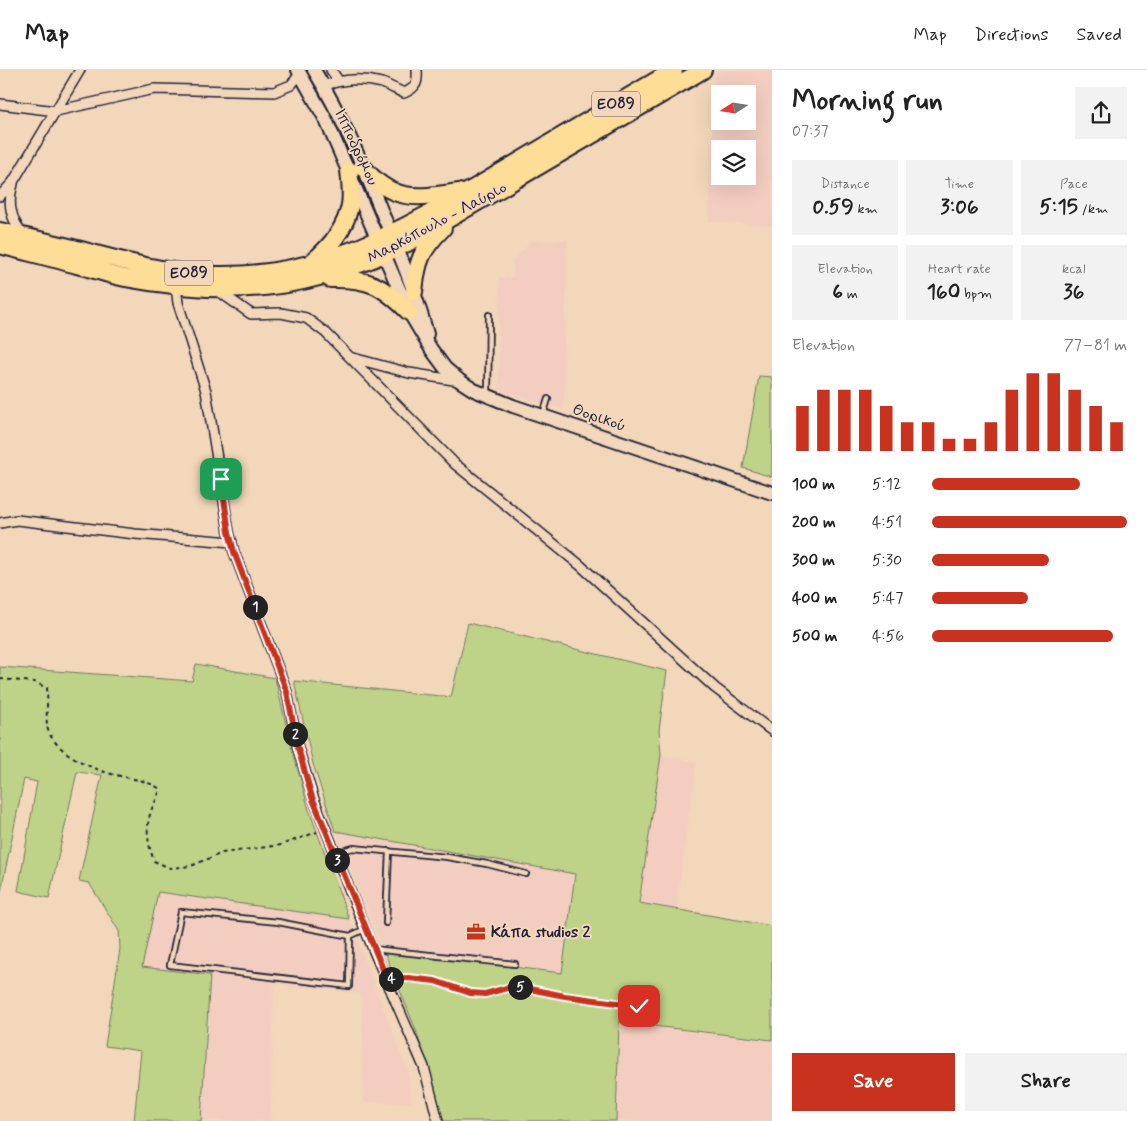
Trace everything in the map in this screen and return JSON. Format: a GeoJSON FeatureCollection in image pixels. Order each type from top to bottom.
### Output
{"type":"FeatureCollection","features":[{"type":"Feature","properties":{"kind":"highway","name":"Μαρκόπουλο - Λαύριο"},"geometry":{"type":"LineString","coordinates":[[388,244],[469,191],[674,70]]}},
{"type":"Feature","properties":{"kind":"highway","name":"Μαρκόπουλο - Λαύριο"},"geometry":{"type":"LineString","coordinates":[[0,245],[123,278],[176,286],[217,290],[280,286],[456,215],[703,70]]}},
{"type":"Feature","properties":{"kind":"highway"},"geometry":{"type":"LineString","coordinates":[[409,312],[389,293],[370,282],[311,273],[345,223],[351,203],[356,168],[385,188],[404,196],[421,198],[469,191]]}},
{"type":"Feature","properties":{"kind":"highway"},"geometry":{"type":"LineString","coordinates":[[414,292],[416,269],[424,249],[456,215]]}},
{"type":"Feature","properties":{"kind":"highway","name":"Μαρκόπουλο - Λαύριο"},"geometry":{"type":"LineString","coordinates":[[0,230],[126,263],[175,272],[214,275],[311,273]]}},
{"type":"Feature","properties":{"kind":"main road","name":"Ιπποδρόμου"},"geometry":{"type":"LineString","coordinates":[[314,70],[324,86],[388,244]]}},
{"type":"Feature","properties":{"kind":"main road","name":"Ιπποδρόμου"},"geometry":{"type":"LineString","coordinates":[[299,72],[356,168]]}},
{"type":"Feature","properties":{"kind":"main road","name":"Θορικού"},"geometry":{"type":"LineString","coordinates":[[388,244],[414,292],[431,349]]}},
{"type":"Feature","properties":{"kind":"main road","name":"Θορικού"},"geometry":{"type":"LineString","coordinates":[[388,244],[409,312],[431,349],[445,368],[460,381],[488,396],[542,416],[772,493]]}},
{"type":"Feature","properties":{"kind":"street"},"geometry":{"type":"LineString","coordinates":[[0,196],[13,182],[80,70]]}},
{"type":"Feature","properties":{"kind":"street"},"geometry":{"type":"LineString","coordinates":[[332,70],[338,80]]}},
{"type":"Feature","properties":{"kind":"street"},"geometry":{"type":"LineString","coordinates":[[324,86],[338,80],[382,84],[404,93],[414,89],[418,82],[417,70]]}},
{"type":"Feature","properties":{"kind":"street"},"geometry":{"type":"LineString","coordinates":[[0,104],[56,111],[154,89],[274,92],[291,85],[299,72]]}},
{"type":"Feature","properties":{"kind":"street"},"geometry":{"type":"LineString","coordinates":[[13,182],[9,204],[11,215],[16,226],[25,237]]}},
{"type":"Feature","properties":{"kind":"street"},"geometry":{"type":"LineString","coordinates":[[176,286],[178,303],[206,391],[232,542],[287,692],[298,748],[312,797],[373,949],[424,1067],[438,1121]]}},
{"type":"Feature","properties":{"kind":"street"},"geometry":{"type":"LineString","coordinates":[[217,290],[251,314],[281,313],[306,318],[326,333],[352,357],[455,464],[580,565],[714,688],[772,731]]}},
{"type":"Feature","properties":{"kind":"street"},"geometry":{"type":"LineString","coordinates":[[352,357],[409,373],[460,381]]}},
{"type":"Feature","properties":{"kind":"street"},"geometry":{"type":"LineString","coordinates":[[0,523],[17,520],[135,534],[232,542]]}},
{"type":"Feature","properties":{"kind":"lane"},"geometry":{"type":"LineString","coordinates":[[488,396],[489,315]]}},
{"type":"Feature","properties":{"kind":"lane"},"geometry":{"type":"LineString","coordinates":[[542,416],[548,398]]}},
{"type":"Feature","properties":{"kind":"lane"},"geometry":{"type":"LineString","coordinates":[[335,853],[353,848],[447,857],[487,864],[526,874]]}},
{"type":"Feature","properties":{"kind":"lane"},"geometry":{"type":"LineString","coordinates":[[386,923],[389,851]]}},
{"type":"Feature","properties":{"kind":"lane"},"geometry":{"type":"LineString","coordinates":[[350,936],[349,986],[170,965],[181,912],[278,922],[350,936],[365,929]]}},
{"type":"Feature","properties":{"kind":"lane"},"geometry":{"type":"LineString","coordinates":[[373,949],[390,949],[514,964]]}},
{"type":"Feature","properties":{"kind":"path"},"geometry":{"type":"LineString","coordinates":[[0,679],[34,682],[47,688],[48,727],[53,740],[63,750],[108,774],[152,783],[160,789],[158,798],[151,811],[147,840],[154,861],[170,868],[191,866],[222,853],[281,845],[326,829]]}},
{"type":"Feature","properties":{"kind":"path"},"geometry":{"type":"LineString","coordinates":[[387,979],[408,978],[435,981],[470,993],[485,994],[514,986],[565,996],[639,1006]]}},
{"type":"Feature","properties":{"kind":"shaded area"},"geometry":{"type":"Polygon","coordinates":[[[722,70],[772,70],[772,226],[709,222],[711,163],[711,185],[756,185],[756,140],[712,140],[712,130],[756,130],[756,85],[714,85],[714,75],[722,70]]]}},
{"type":"Feature","properties":{"kind":"shaded area"},"geometry":{"type":"Polygon","coordinates":[[[567,240],[564,410],[499,390],[499,277],[513,277],[513,261],[531,241],[567,240]]]}},
{"type":"Feature","properties":{"kind":"shaded area"},"geometry":{"type":"Polygon","coordinates":[[[661,755],[697,762],[676,910],[639,903],[661,755]]]}},
{"type":"Feature","properties":{"kind":"shaded area"},"geometry":{"type":"Polygon","coordinates":[[[335,831],[575,874],[562,973],[384,951],[335,831]]]}},
{"type":"Feature","properties":{"kind":"shaded area"},"geometry":{"type":"Polygon","coordinates":[[[158,892],[349,919],[407,1069],[412,1103],[364,1103],[361,994],[274,983],[271,1121],[201,1121],[210,975],[141,967],[158,892]]]}},
{"type":"Feature","properties":{"kind":"shaded area"},"geometry":{"type":"Polygon","coordinates":[[[618,1022],[772,1040],[772,1121],[616,1121],[618,1022]]]}},
{"type":"Feature","properties":{"kind":"green space"},"geometry":{"type":"Polygon","coordinates":[[[759,376],[772,377],[772,477],[743,468],[759,376]]]}},
{"type":"Feature","properties":{"kind":"green space"},"geometry":{"type":"Polygon","coordinates":[[[468,623],[667,671],[659,730],[661,755],[639,903],[772,926],[772,1040],[619,1022],[616,1121],[442,1121],[416,1030],[384,951],[562,973],[575,874],[335,831],[313,764],[294,681],[451,697],[468,623]]]}},
{"type":"Feature","properties":{"kind":"green space"},"geometry":{"type":"Polygon","coordinates":[[[196,664],[275,678],[309,810],[349,919],[158,892],[142,967],[210,975],[201,1121],[134,1121],[141,1051],[105,1046],[120,949],[119,931],[89,883],[79,881],[102,775],[77,772],[49,898],[18,891],[37,782],[24,779],[0,896],[0,667],[192,681],[196,664]]]}},
{"type":"Feature","properties":{"kind":"place","name":"Κάπα studios 2"},"geometry":{"type":"Point","coordinates":[476,932]}},
{"type":"Feature","properties":{"kind":"route"},"geometry":{"type":"LineString","coordinates":[[221,479],[234,552],[287,692],[298,748],[312,797],[373,949],[387,979],[408,978],[435,981],[470,993],[485,994],[514,986],[565,996],[639,1006]]}}]}
